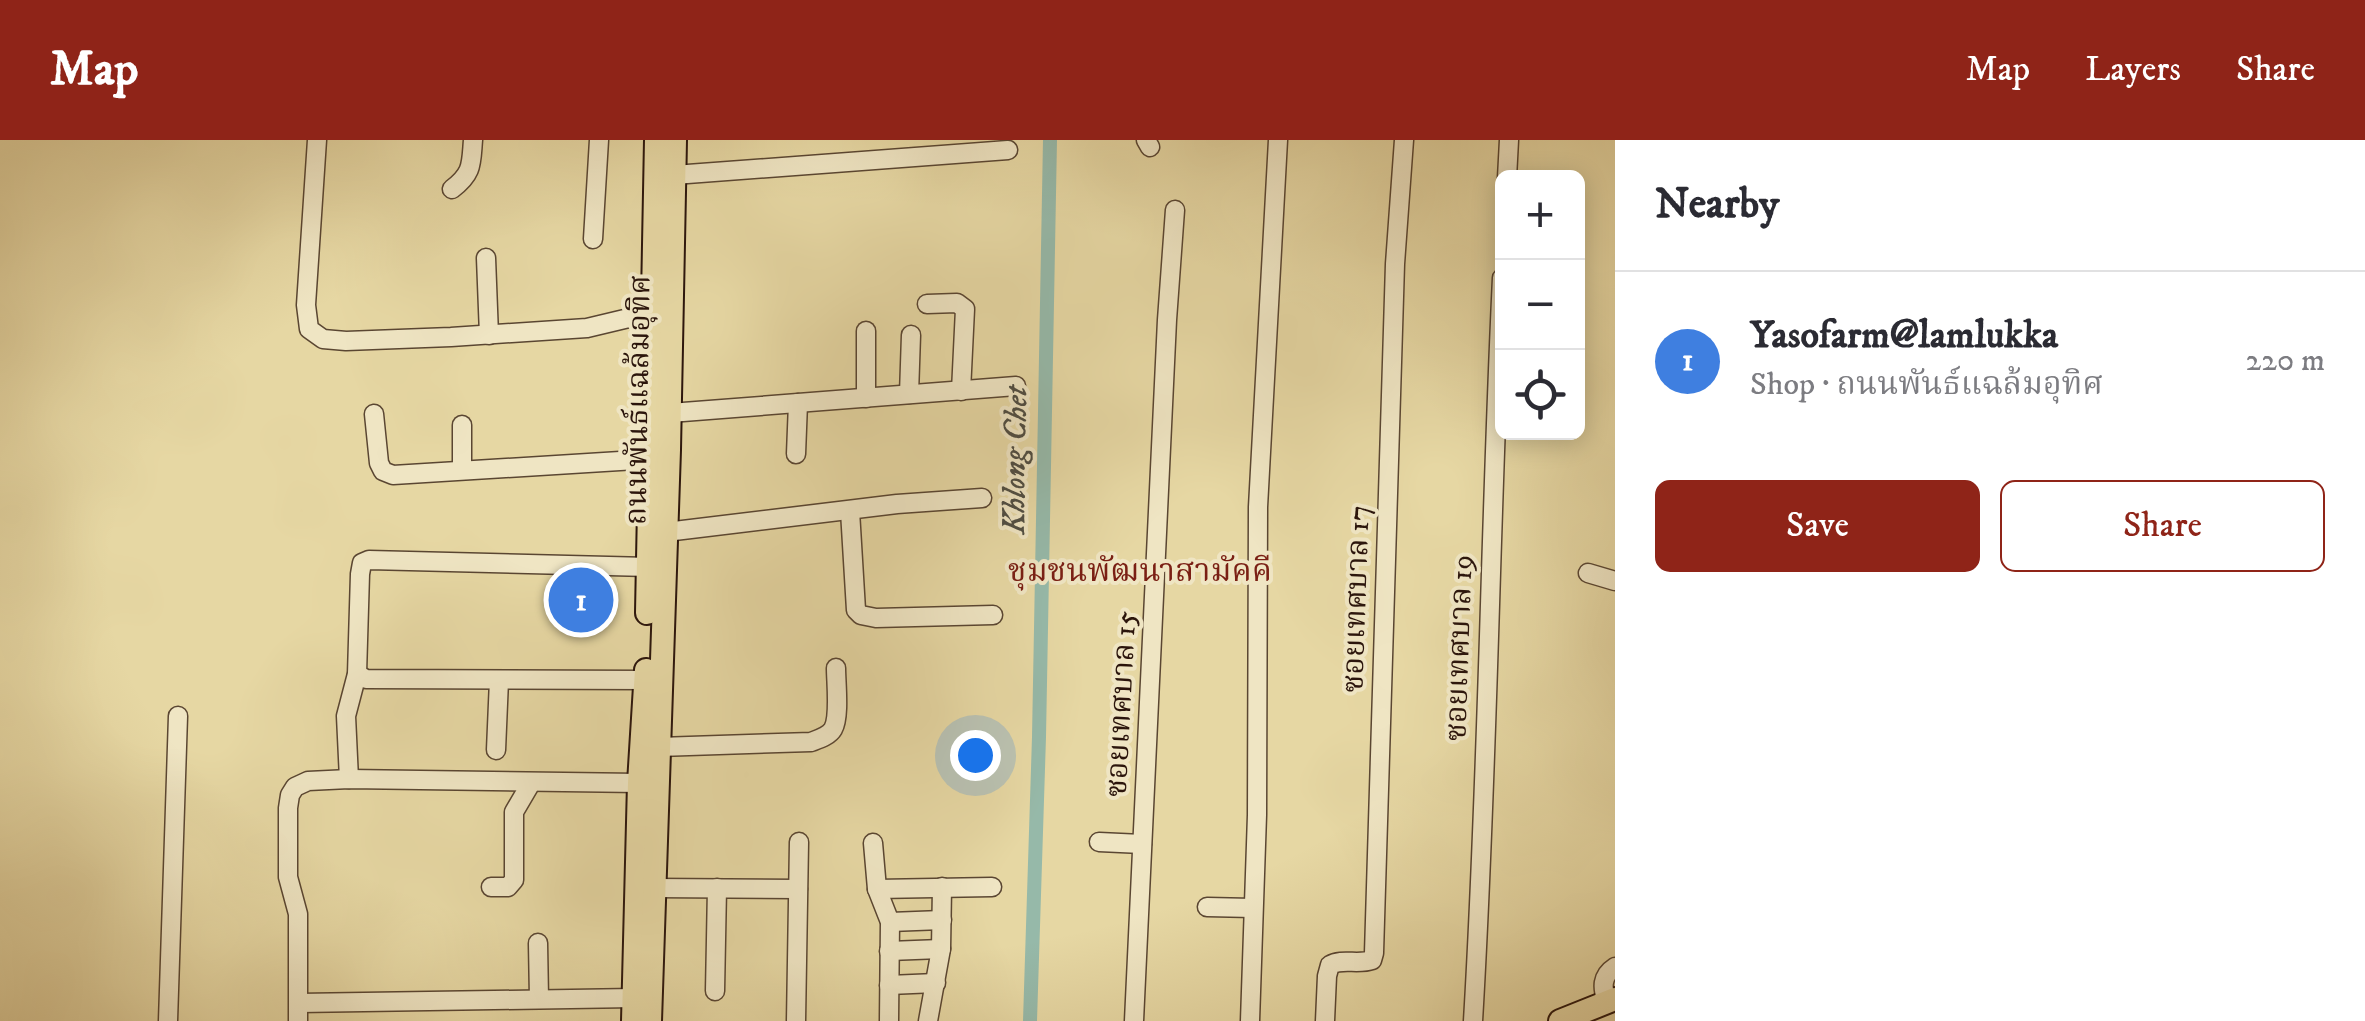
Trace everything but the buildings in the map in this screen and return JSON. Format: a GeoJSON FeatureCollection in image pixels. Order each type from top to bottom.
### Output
{"type":"FeatureCollection","features":[{"type":"Feature","properties":{"kind":"main road","name":"ถนนพันธ์แฉล้มอุทิศ"},"geometry":{"type":"LineString","coordinates":[[634,1009],[652,459],[656,140]]}},
{"type":"Feature","properties":{"kind":"main road","name":"ถนนพันธ์แฉล้มอุทิศ"},"geometry":{"type":"LineString","coordinates":[[650,1021],[675,140]]}},
{"type":"Feature","properties":{"kind":"main road"},"geometry":{"type":"LineString","coordinates":[[1560,1021],[1611,1000]]}},
{"type":"Feature","properties":{"kind":"street"},"geometry":{"type":"LineString","coordinates":[[316,140],[306,305],[309,328],[323,339],[587,328],[654,312]]}},
{"type":"Feature","properties":{"kind":"street"},"geometry":{"type":"LineString","coordinates":[[452,190],[471,167],[473,140]]}},
{"type":"Feature","properties":{"kind":"street"},"geometry":{"type":"LineString","coordinates":[[593,239],[599,140]]}},
{"type":"Feature","properties":{"kind":"street"},"geometry":{"type":"LineString","coordinates":[[1250,1021],[1257,796],[1258,507],[1278,140]]}},
{"type":"Feature","properties":{"kind":"street","name":"ซอยเทศบาล 17"},"geometry":{"type":"LineString","coordinates":[[1325,1021],[1330,965],[1366,962],[1372,960],[1374,952],[1395,264],[1404,140]]}},
{"type":"Feature","properties":{"kind":"street"},"geometry":{"type":"LineString","coordinates":[[1508,170],[1509,140]]}},
{"type":"Feature","properties":{"kind":"street"},"geometry":{"type":"LineString","coordinates":[[674,175],[1008,150]]}},
{"type":"Feature","properties":{"kind":"street","name":"ซอยเทศบาล 15"},"geometry":{"type":"LineString","coordinates":[[1134,1021],[1175,210]]}},
{"type":"Feature","properties":{"kind":"street"},"geometry":{"type":"LineString","coordinates":[[486,258],[488,335]]}},
{"type":"Feature","properties":{"kind":"street"},"geometry":{"type":"LineString","coordinates":[[927,304],[958,303],[965,309],[960,391]]}},
{"type":"Feature","properties":{"kind":"street"},"geometry":{"type":"LineString","coordinates":[[866,331],[866,398]]}},
{"type":"Feature","properties":{"kind":"street"},"geometry":{"type":"LineString","coordinates":[[909,394],[912,335]]}},
{"type":"Feature","properties":{"kind":"street","name":"ซอยเทศบาล 19"},"geometry":{"type":"LineString","coordinates":[[1473,1021],[1499,350]]}},
{"type":"Feature","properties":{"kind":"street"},"geometry":{"type":"LineString","coordinates":[[670,413],[1016,386]]}},
{"type":"Feature","properties":{"kind":"street"},"geometry":{"type":"LineString","coordinates":[[796,454],[798,403]]}},
{"type":"Feature","properties":{"kind":"street"},"geometry":{"type":"LineString","coordinates":[[374,414],[378,463],[383,471],[392,474],[652,459]]}},
{"type":"Feature","properties":{"kind":"street"},"geometry":{"type":"LineString","coordinates":[[462,425],[462,470]]}},
{"type":"Feature","properties":{"kind":"street"},"geometry":{"type":"LineString","coordinates":[[666,532],[898,504],[982,498]]}},
{"type":"Feature","properties":{"kind":"street"},"geometry":{"type":"LineString","coordinates":[[850,511],[856,610],[860,615],[994,615]]}},
{"type":"Feature","properties":{"kind":"street"},"geometry":{"type":"LineString","coordinates":[[350,780],[346,716],[357,674],[362,563],[368,560],[649,567]]}},
{"type":"Feature","properties":{"kind":"street"},"geometry":{"type":"LineString","coordinates":[[1588,573],[1615,581]]}},
{"type":"Feature","properties":{"kind":"street"},"geometry":{"type":"LineString","coordinates":[[659,747],[811,742],[826,736],[833,730],[836,717],[836,668]]}},
{"type":"Feature","properties":{"kind":"street"},"geometry":{"type":"LineString","coordinates":[[357,674],[366,679],[646,680]]}},
{"type":"Feature","properties":{"kind":"street"},"geometry":{"type":"LineString","coordinates":[[496,750],[499,680]]}},
{"type":"Feature","properties":{"kind":"street"},"geometry":{"type":"LineString","coordinates":[[168,1021],[178,716]]}},
{"type":"Feature","properties":{"kind":"street"},"geometry":{"type":"LineString","coordinates":[[634,1009],[539,1000],[298,1012],[298,914],[288,877],[288,808],[295,787],[308,781],[640,783]]}},
{"type":"Feature","properties":{"kind":"street"},"geometry":{"type":"LineString","coordinates":[[498,782],[504,808],[514,812]]}},
{"type":"Feature","properties":{"kind":"street"},"geometry":{"type":"LineString","coordinates":[[491,887],[508,887],[514,880],[514,812],[531,783]]}},
{"type":"Feature","properties":{"kind":"street"},"geometry":{"type":"LineString","coordinates":[[796,1021],[799,842]]}},
{"type":"Feature","properties":{"kind":"street"},"geometry":{"type":"LineString","coordinates":[[873,842],[878,889],[890,922],[889,1021]]}},
{"type":"Feature","properties":{"kind":"street"},"geometry":{"type":"LineString","coordinates":[[1099,842],[1142,844]]}},
{"type":"Feature","properties":{"kind":"street"},"geometry":{"type":"LineString","coordinates":[[928,1021],[941,949],[942,887]]}},
{"type":"Feature","properties":{"kind":"street"},"geometry":{"type":"LineString","coordinates":[[878,889],[992,887]]}},
{"type":"Feature","properties":{"kind":"street"},"geometry":{"type":"LineString","coordinates":[[654,888],[798,889]]}},
{"type":"Feature","properties":{"kind":"street"},"geometry":{"type":"LineString","coordinates":[[715,991],[717,888]]}},
{"type":"Feature","properties":{"kind":"street"},"geometry":{"type":"LineString","coordinates":[[1207,907],[1254,908]]}},
{"type":"Feature","properties":{"kind":"street"},"geometry":{"type":"LineString","coordinates":[[890,922],[942,920]]}},
{"type":"Feature","properties":{"kind":"street"},"geometry":{"type":"LineString","coordinates":[[538,943],[539,1000]]}},
{"type":"Feature","properties":{"kind":"street"},"geometry":{"type":"LineString","coordinates":[[889,951],[941,949]]}},
{"type":"Feature","properties":{"kind":"street"},"geometry":{"type":"LineString","coordinates":[[1611,1000],[1603,990],[1604,980],[1615,967]]}},
{"type":"Feature","properties":{"kind":"street"},"geometry":{"type":"LineString","coordinates":[[889,985],[936,984]]}},
{"type":"Feature","properties":{"kind":"street"},"geometry":{"type":"LineString","coordinates":[[463,1001],[463,1021]]}},
{"type":"Feature","properties":{"kind":"waterway","name":"Khlong Chet"},"geometry":{"type":"LineString","coordinates":[[1030,1021],[1050,140]]}},
{"type":"Feature","properties":{"kind":"place","name":"Yasofarm@lamlukka"},"geometry":{"type":"Point","coordinates":[581,600]}},
{"type":"Feature","properties":{"kind":"district","name":"ชุมชนพัฒนาสามัคคี"},"geometry":{"type":"Point","coordinates":[1140,572]}}]}
